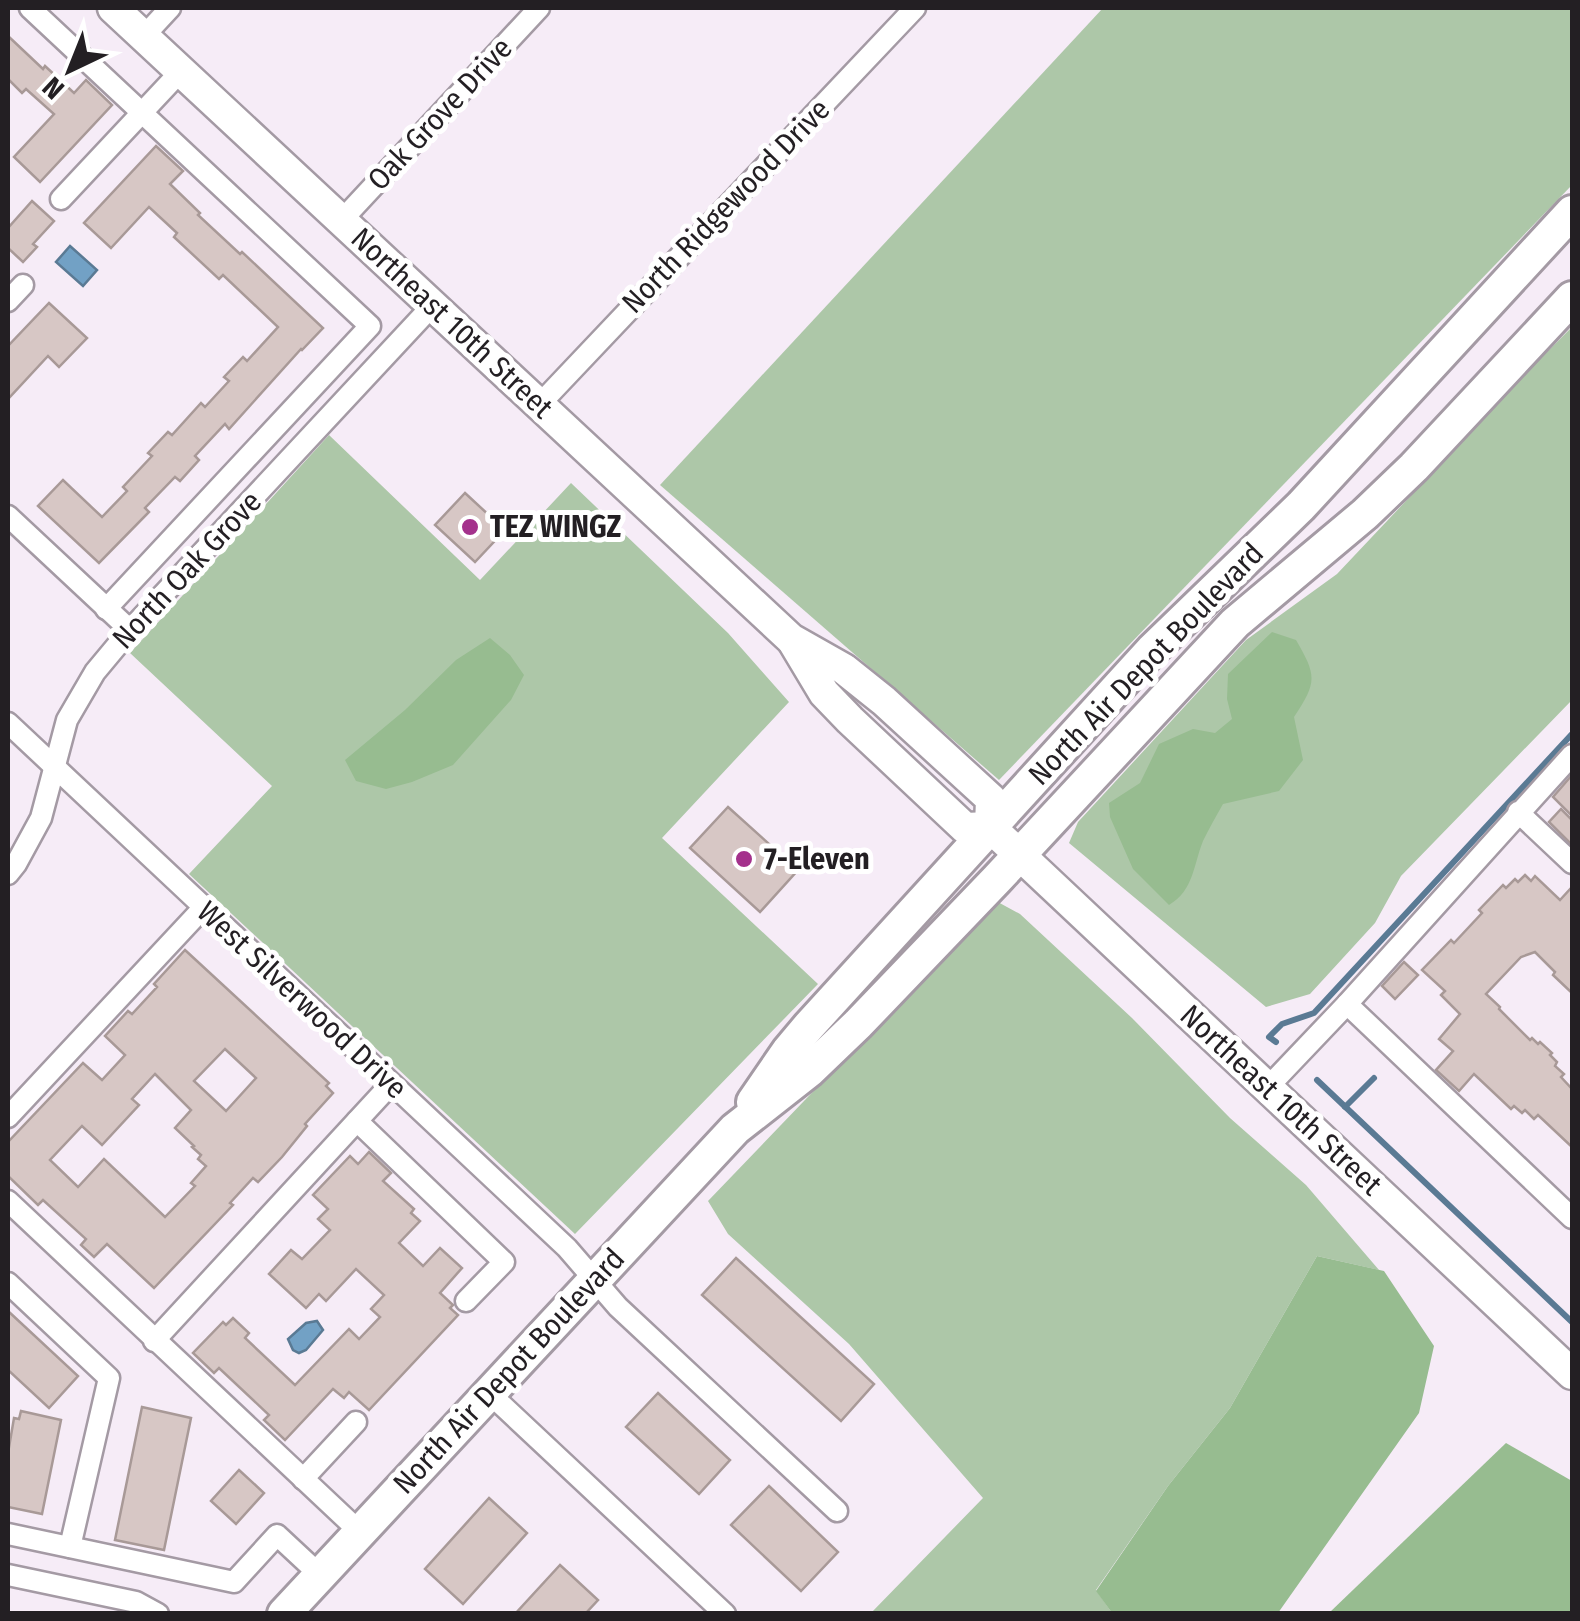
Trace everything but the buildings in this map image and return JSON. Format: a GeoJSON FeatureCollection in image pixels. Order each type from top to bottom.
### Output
{"type":"FeatureCollection","features":[{"type":"Feature","properties":{"kind":"main road","name":"Northeast 10th Street"},"geometry":{"type":"LineString","coordinates":[[113,8],[791,638],[844,670],[884,701],[991,799],[990,827],[1572,1374]]}},
{"type":"Feature","properties":{"kind":"main road","name":"North Air Depot Boulevard"},"geometry":{"type":"LineString","coordinates":[[735,1129],[809,1026],[990,827],[1152,650],[1270,538],[1572,212]]}},
{"type":"Feature","properties":{"kind":"main road","name":"North Air Depot Boulevard"},"geometry":{"type":"LineString","coordinates":[[284,1614],[735,1129],[822,1060],[896,986],[1235,622],[1365,514],[1414,467],[1572,298]]}},
{"type":"Feature","properties":{"kind":"main road"},"geometry":{"type":"LineString","coordinates":[[1372,429],[1414,467]]}},
{"type":"Feature","properties":{"kind":"street"},"geometry":{"type":"LineString","coordinates":[[30,8],[370,326],[106,608]]}},
{"type":"Feature","properties":{"kind":"street"},"geometry":{"type":"LineString","coordinates":[[144,36],[170,8]]}},
{"type":"Feature","properties":{"kind":"street","name":"Oak Grove Drive"},"geometry":{"type":"LineString","coordinates":[[342,221],[539,8]]}},
{"type":"Feature","properties":{"kind":"street","name":"North Ridgewood Drive"},"geometry":{"type":"LineString","coordinates":[[538,405],[915,8]]}},
{"type":"Feature","properties":{"kind":"street"},"geometry":{"type":"LineString","coordinates":[[61,199],[181,71]]}},
{"type":"Feature","properties":{"kind":"street"},"geometry":{"type":"LineString","coordinates":[[8,301],[23,285]]}},
{"type":"Feature","properties":{"kind":"street","name":"North Oak Grove"},"geometry":{"type":"LineString","coordinates":[[8,874],[41,818],[67,720],[96,672],[130,630],[432,306]]}},
{"type":"Feature","properties":{"kind":"street"},"geometry":{"type":"LineString","coordinates":[[8,516],[130,630]]}},
{"type":"Feature","properties":{"kind":"street","name":"West Silverwood Drive"},"geometry":{"type":"LineString","coordinates":[[8,723],[568,1248],[618,1308],[837,1511]]}},
{"type":"Feature","properties":{"kind":"street"},"geometry":{"type":"LineString","coordinates":[[1268,1087],[1572,755]]}},
{"type":"Feature","properties":{"kind":"street"},"geometry":{"type":"LineString","coordinates":[[1518,812],[1572,863]]}},
{"type":"Feature","properties":{"kind":"street"},"geometry":{"type":"LineString","coordinates":[[8,1117],[204,907]]}},
{"type":"Feature","properties":{"kind":"street"},"geometry":{"type":"LineString","coordinates":[[1347,1004],[1572,1218]]}},
{"type":"Feature","properties":{"kind":"street"},"geometry":{"type":"LineString","coordinates":[[154,1341],[391,1084]]}},
{"type":"Feature","properties":{"kind":"street"},"geometry":{"type":"LineString","coordinates":[[357,1121],[504,1262],[466,1301]]}},
{"type":"Feature","properties":{"kind":"street"},"geometry":{"type":"LineString","coordinates":[[8,1201],[360,1532]]}},
{"type":"Feature","properties":{"kind":"street"},"geometry":{"type":"LineString","coordinates":[[8,1283],[109,1378],[70,1547]]}},
{"type":"Feature","properties":{"kind":"street"},"geometry":{"type":"LineString","coordinates":[[489,1393],[724,1614]]}},
{"type":"Feature","properties":{"kind":"street"},"geometry":{"type":"LineString","coordinates":[[303,1479],[356,1422]]}},
{"type":"Feature","properties":{"kind":"street"},"geometry":{"type":"LineString","coordinates":[[8,1534],[234,1582],[277,1535],[320,1574]]}},
{"type":"Feature","properties":{"kind":"street"},"geometry":{"type":"LineString","coordinates":[[8,1575],[136,1602],[158,1614]]}},
{"type":"Feature","properties":{"kind":"green space"},"geometry":{"type":"Polygon","coordinates":[[[1103,8],[1572,8],[1572,185],[999,780],[660,485],[1103,8]]]}},
{"type":"Feature","properties":{"kind":"green space"},"geometry":{"type":"Polygon","coordinates":[[[1572,327],[1572,700],[1401,876],[1375,923],[1310,994],[1266,1007],[1069,843],[1078,822],[1246,640],[1337,574],[1572,327]]]}},
{"type":"Feature","properties":{"kind":"green space"},"geometry":{"type":"Polygon","coordinates":[[[329,435],[480,580],[571,483],[728,633],[789,702],[662,838],[818,984],[575,1234],[189,874],[272,786],[130,653],[329,435]]]}},
{"type":"Feature","properties":{"kind":"green space"},"geometry":{"type":"Polygon","coordinates":[[[1272,632],[1296,640],[1311,671],[1310,687],[1294,717],[1303,760],[1279,791],[1223,804],[1203,841],[1188,885],[1169,905],[1133,869],[1110,817],[1109,803],[1140,783],[1159,744],[1193,729],[1215,733],[1232,719],[1227,699],[1228,674],[1272,632]]]}},
{"type":"Feature","properties":{"kind":"green space"},"geometry":{"type":"Polygon","coordinates":[[[490,638],[510,655],[524,675],[511,700],[453,765],[386,789],[356,781],[345,760],[405,710],[456,660],[490,638]]]}},
{"type":"Feature","properties":{"kind":"green space"},"geometry":{"type":"Polygon","coordinates":[[[996,901],[1020,914],[1132,1018],[1230,1118],[1306,1185],[1379,1270],[1317,1256],[1230,1408],[1168,1486],[1096,1590],[1112,1613],[871,1613],[983,1498],[849,1344],[728,1234],[708,1201],[996,901]]]}},
{"type":"Feature","properties":{"kind":"green space"},"geometry":{"type":"Polygon","coordinates":[[[1317,1256],[1384,1271],[1434,1346],[1419,1413],[1278,1613],[1112,1613],[1096,1591],[1168,1486],[1230,1408],[1317,1256]]]}},
{"type":"Feature","properties":{"kind":"green space"},"geometry":{"type":"Polygon","coordinates":[[[1506,1443],[1572,1481],[1572,1613],[1329,1613],[1506,1443]]]}},
{"type":"Feature","properties":{"kind":"water"},"geometry":{"type":"Polygon","coordinates":[[[70,246],[97,270],[83,286],[56,262],[70,246]]]}},
{"type":"Feature","properties":{"kind":"water"},"geometry":{"type":"Polygon","coordinates":[[[317,1321],[323,1330],[306,1350],[293,1350],[288,1339],[306,1323],[317,1321]]]}},
{"type":"Feature","properties":{"kind":"waterway"},"geometry":{"type":"LineString","coordinates":[[1276,1042],[1269,1037],[1282,1024],[1314,1013],[1572,734]]}},
{"type":"Feature","properties":{"kind":"waterway"},"geometry":{"type":"LineString","coordinates":[[1345,1107],[1374,1078]]}},
{"type":"Feature","properties":{"kind":"waterway"},"geometry":{"type":"LineString","coordinates":[[1317,1080],[1572,1322]]}},
{"type":"Feature","properties":{"kind":"place","name":"TEZ WINGZ"},"geometry":{"type":"Point","coordinates":[470,527]}},
{"type":"Feature","properties":{"kind":"place","name":"7-Eleven"},"geometry":{"type":"Point","coordinates":[744,859]}}]}
